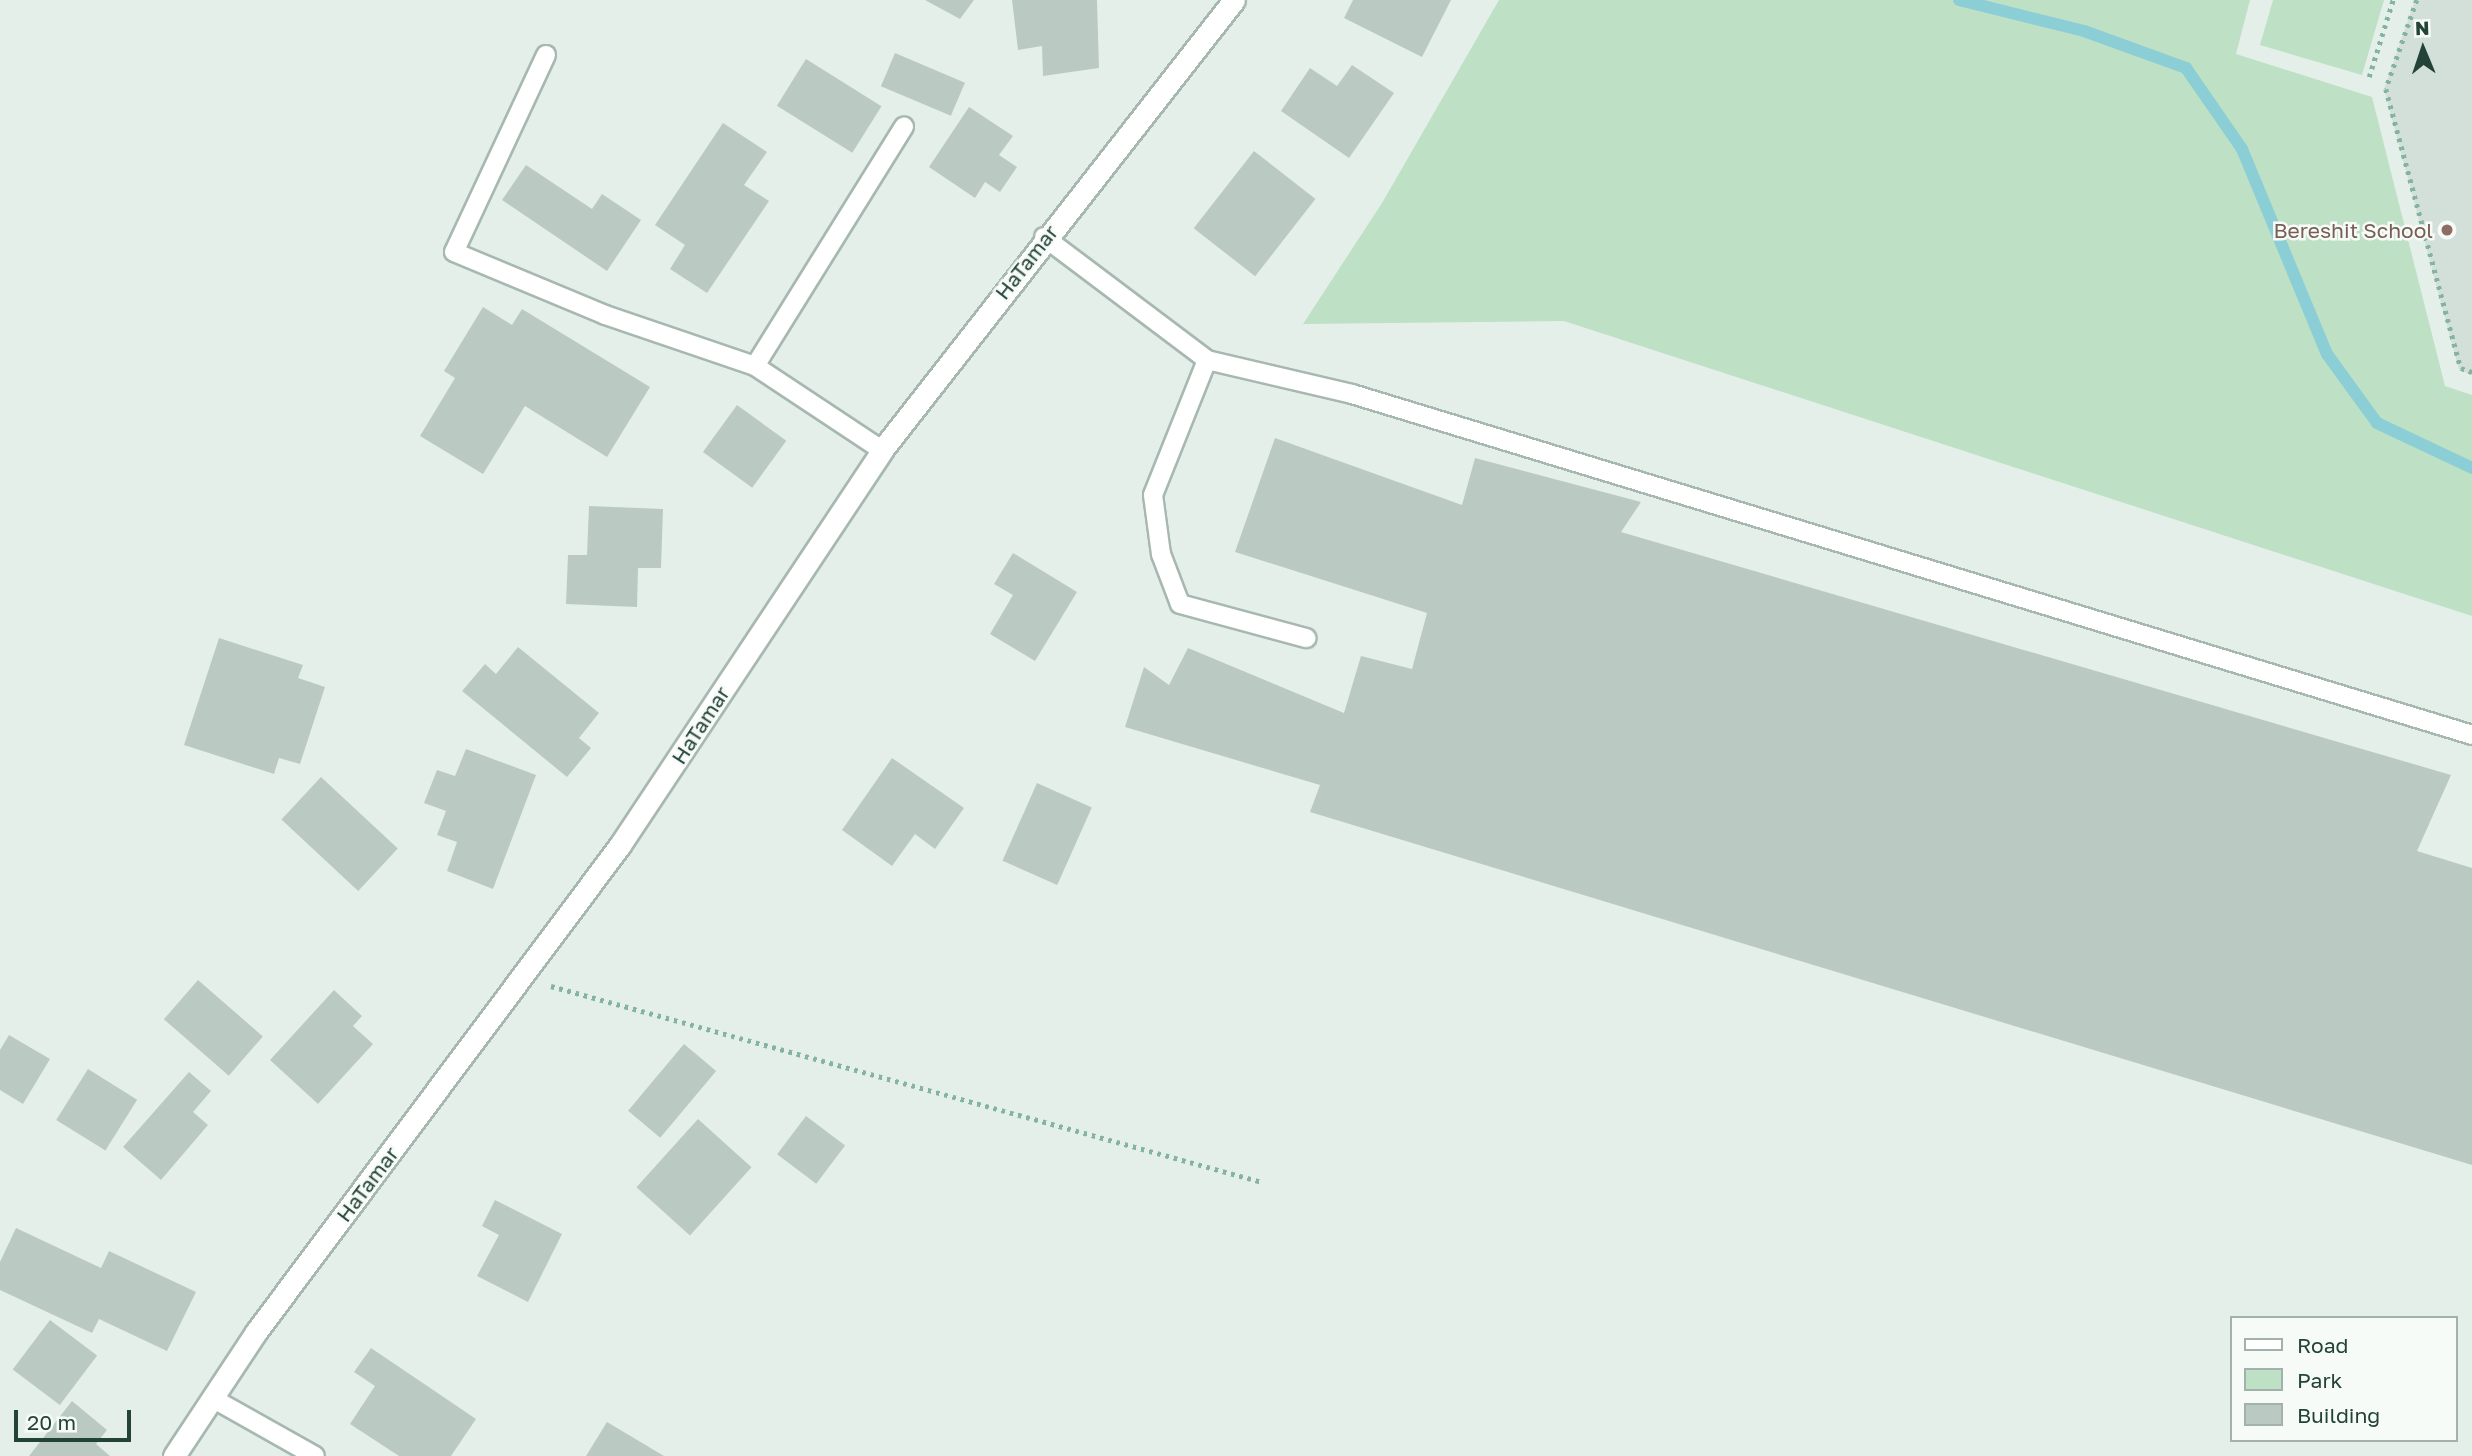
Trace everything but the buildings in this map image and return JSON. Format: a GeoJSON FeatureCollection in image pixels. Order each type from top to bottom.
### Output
{"type":"FeatureCollection","features":[{"type":"Feature","properties":{"kind":"street","name":"HaTamar"},"geometry":{"type":"LineString","coordinates":[[174,1456],[212,1398],[620,845],[882,450],[1044,237],[1234,0]]}},
{"type":"Feature","properties":{"kind":"lane"},"geometry":{"type":"LineString","coordinates":[[546,55],[454,252],[605,315],[755,366],[882,450]]}},
{"type":"Feature","properties":{"kind":"lane"},"geometry":{"type":"LineString","coordinates":[[755,366],[904,127]]}},
{"type":"Feature","properties":{"kind":"lane"},"geometry":{"type":"LineString","coordinates":[[1044,237],[1207,360],[1352,394],[2472,735]]}},
{"type":"Feature","properties":{"kind":"lane"},"geometry":{"type":"LineString","coordinates":[[1207,360],[1153,495],[1161,554],[1180,604],[1306,638]]}},
{"type":"Feature","properties":{"kind":"lane"},"geometry":{"type":"LineString","coordinates":[[212,1398],[315,1456]]}},
{"type":"Feature","properties":{"kind":"path"},"geometry":{"type":"LineString","coordinates":[[2369,77],[2393,0]]}},
{"type":"Feature","properties":{"kind":"path"},"geometry":{"type":"LineString","coordinates":[[2417,0],[2386,89],[2461,368],[2472,372]]}},
{"type":"Feature","properties":{"kind":"path"},"geometry":{"type":"LineString","coordinates":[[521,978],[1262,1182]]}},
{"type":"Feature","properties":{"kind":"shaded area","name":"Bereshit School"},"geometry":{"type":"Polygon","coordinates":[[[2415,0],[2472,0],[2472,375],[2459,370],[2384,89],[2415,0]]]}},
{"type":"Feature","properties":{"kind":"green space"},"geometry":{"type":"Polygon","coordinates":[[[1499,0],[2250,0],[2236,54],[2372,97],[2445,386],[2472,395],[2472,616],[1564,321],[1303,324],[1382,203],[1499,0]]]}},
{"type":"Feature","properties":{"kind":"green space"},"geometry":{"type":"Polygon","coordinates":[[[2273,0],[2384,0],[2362,75],[2260,45],[2273,0]]]}},
{"type":"Feature","properties":{"kind":"waterway"},"geometry":{"type":"LineString","coordinates":[[1959,0],[2084,31],[2186,68],[2242,149],[2327,354],[2377,423],[2472,468]]}},
{"type":"Feature","properties":{"kind":"place","name":"Bereshit School"},"geometry":{"type":"Point","coordinates":[2447,230]}}]}
